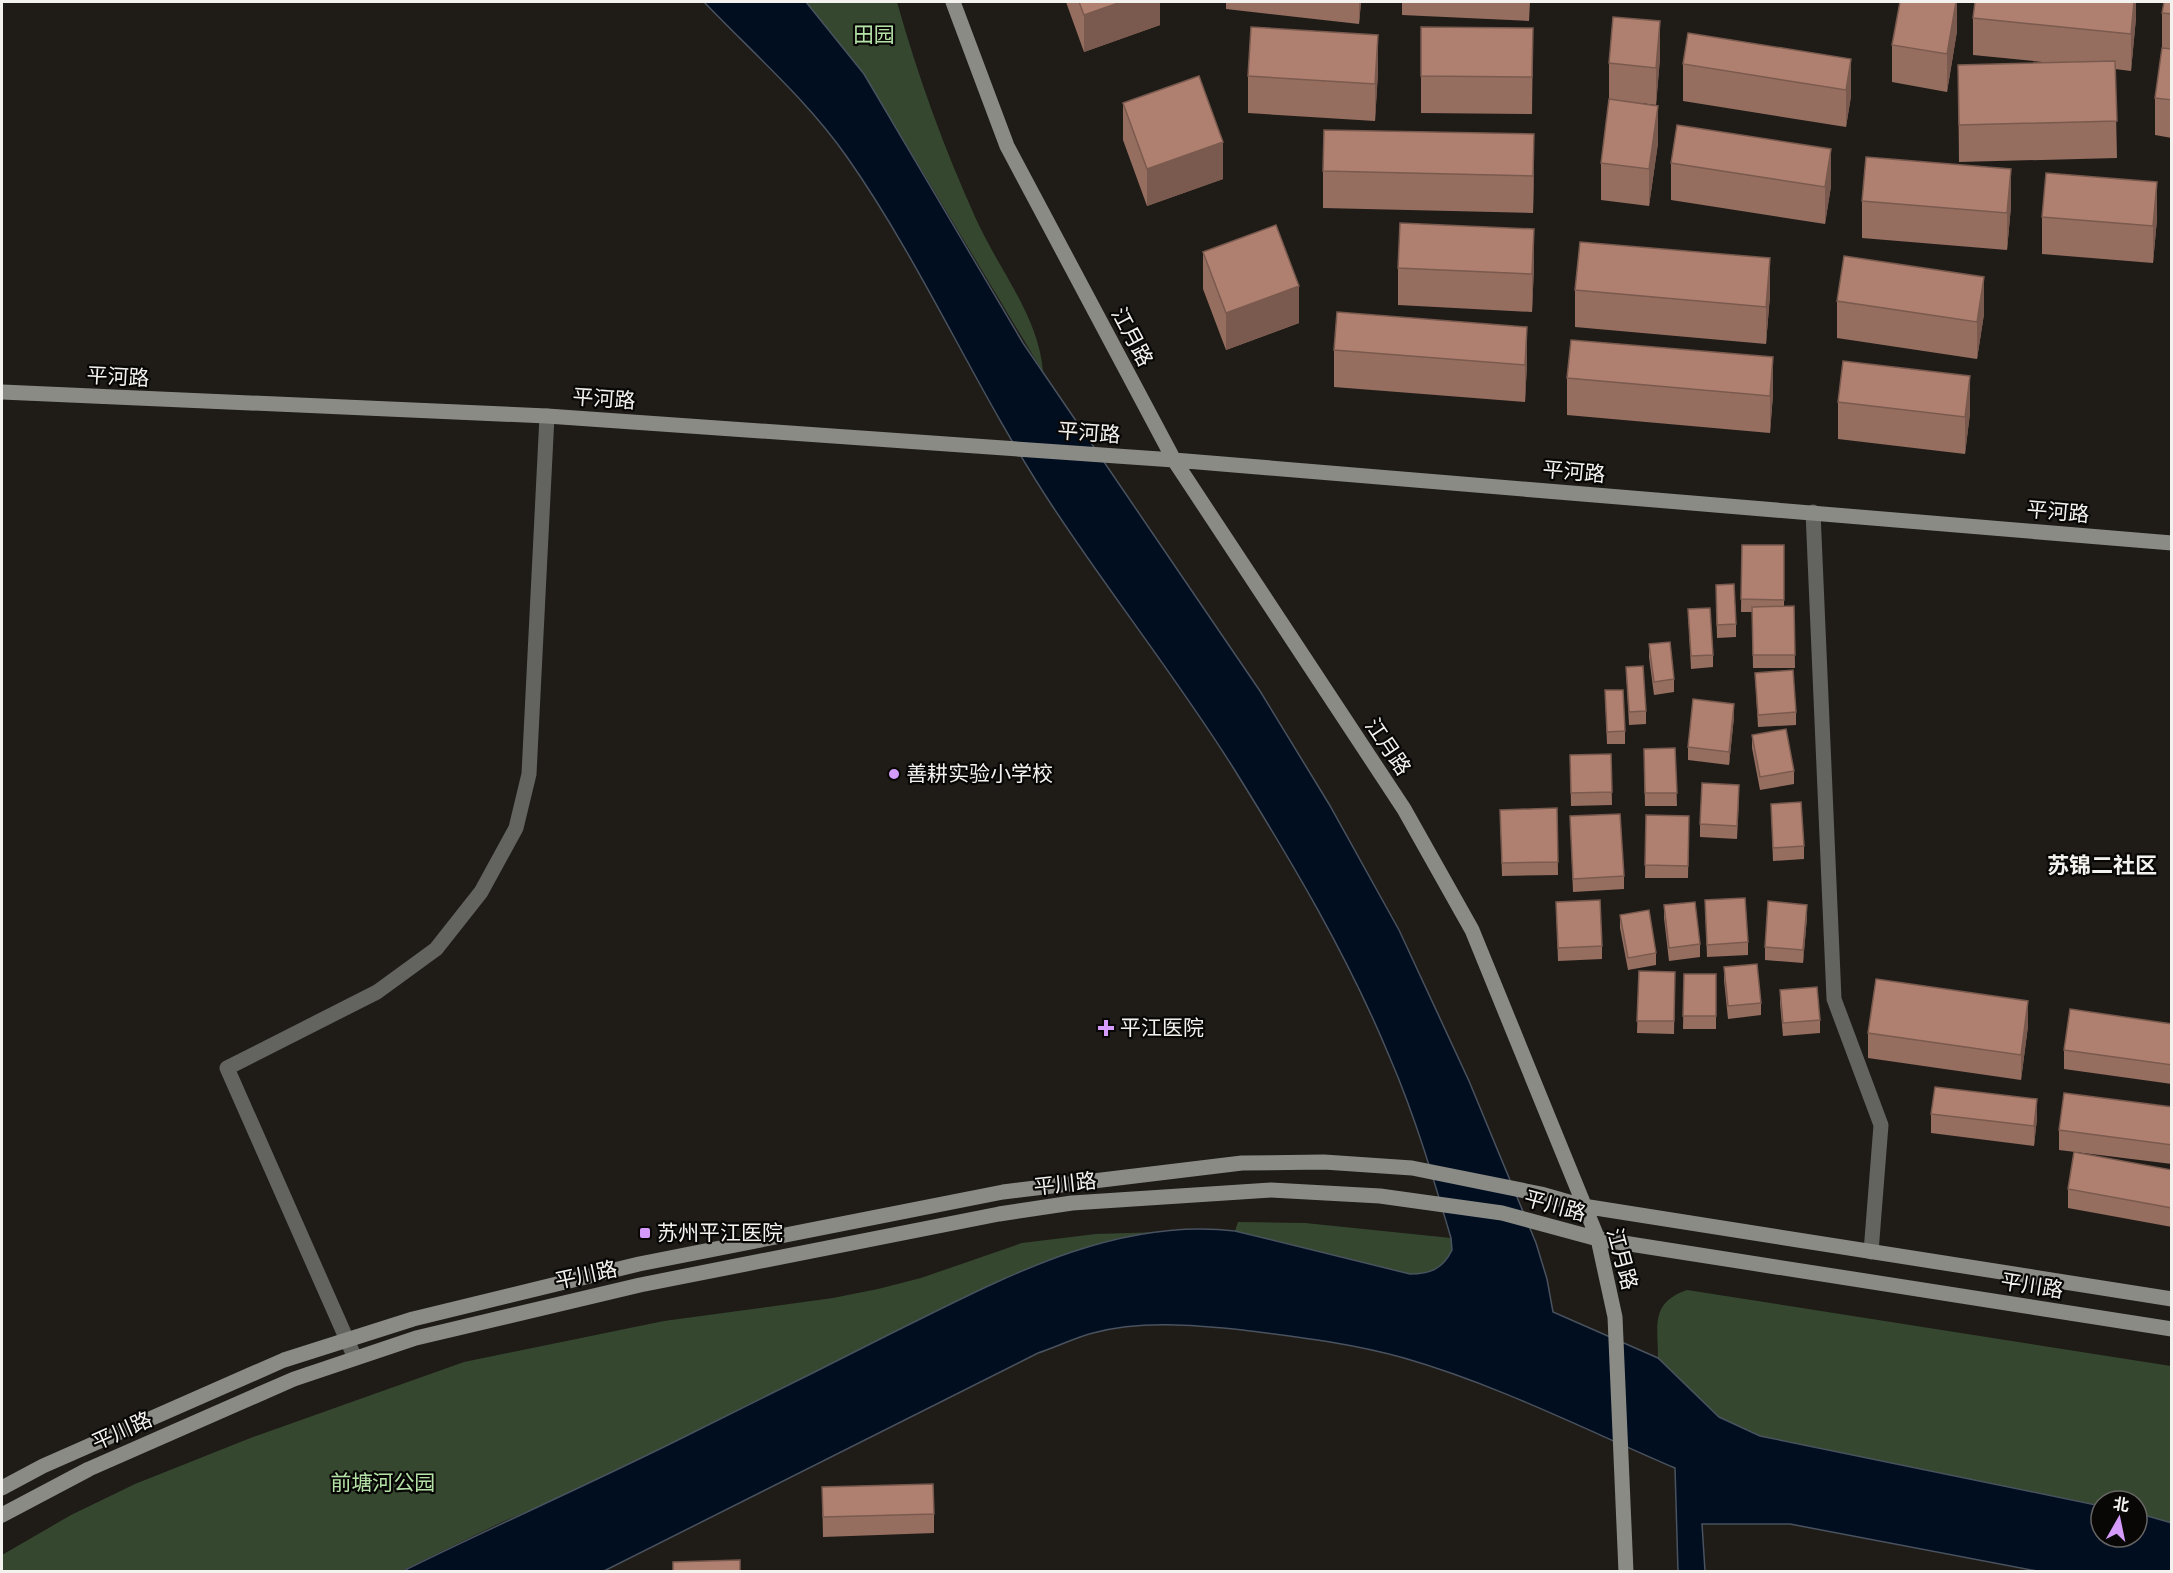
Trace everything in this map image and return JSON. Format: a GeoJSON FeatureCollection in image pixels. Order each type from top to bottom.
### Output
{"type":"FeatureCollection","features":[{"type":"Feature","properties":{"kind":"street","name":"江月路"},"geometry":{"type":"LineString","coordinates":[[953,2],[1007,146],[1174,460],[1404,809],[1472,930],[1598,1239],[1615,1317],[1626,1572]]}},
{"type":"Feature","properties":{"kind":"street","name":"平河路"},"geometry":{"type":"LineString","coordinates":[[2,392],[547,416],[1174,460],[2172,543]]}},
{"type":"Feature","properties":{"kind":"street"},"geometry":{"type":"LineString","coordinates":[[356,1358],[227,1068],[377,992],[436,949],[481,892],[516,828],[530,774],[547,416]]}},
{"type":"Feature","properties":{"kind":"street"},"geometry":{"type":"LineString","coordinates":[[1813,512],[1834,999],[1881,1125],[1871,1252]]}},
{"type":"Feature","properties":{"kind":"street","name":"平川路"},"geometry":{"type":"LineString","coordinates":[[2,1488],[43,1466],[284,1360],[462,1305],[628,1266],[1003,1192],[1242,1163],[1324,1162],[1412,1168],[1541,1194],[1583,1206],[2172,1299]]}},
{"type":"Feature","properties":{"kind":"street","name":"平川路"},"geometry":{"type":"LineString","coordinates":[[2,1515],[89,1469],[294,1378],[416,1338],[542,1306],[1036,1208],[1169,1195],[1271,1190],[1349,1193],[1413,1200],[1502,1214],[1598,1239],[2172,1329]]}},
{"type":"Feature","properties":{"kind":"green space","name":"田园"},"geometry":{"type":"Polygon","coordinates":[[[806,2],[897,2],[942,139],[985,238],[1026,313],[1040,352],[1043,372],[864,74],[806,2]]]}},
{"type":"Feature","properties":{"kind":"green space"},"geometry":{"type":"Polygon","coordinates":[[[1238,1222],[1305,1223],[1451,1238],[1452,1250],[1444,1262],[1435,1269],[1410,1274],[1235,1231],[1238,1222]]]}},
{"type":"Feature","properties":{"kind":"green space","name":"前塘河公园"},"geometry":{"type":"Polygon","coordinates":[[[1162,1232],[1127,1237],[1068,1253],[963,1298],[586,1486],[502,1522],[401,1571],[2,1572],[2,1555],[71,1515],[135,1484],[253,1437],[464,1362],[664,1321],[833,1298],[878,1289],[921,1278],[1022,1243],[1096,1234],[1162,1232]]]}},
{"type":"Feature","properties":{"kind":"green space"},"geometry":{"type":"Polygon","coordinates":[[[1687,1290],[2171,1366],[2171,1523],[2149,1517],[2149,1489],[2089,1489],[2089,1504],[1760,1436],[1719,1417],[1658,1358],[1659,1316],[1667,1301],[1687,1290]]]}},
{"type":"Feature","properties":{"kind":"water"},"geometry":{"type":"Polygon","coordinates":[[[704,2],[806,2],[864,74],[1023,343],[1260,691],[1329,804],[1399,930],[1469,1081],[1536,1243],[1547,1279],[1553,1312],[1658,1358],[1719,1417],[1760,1436],[2089,1504],[2089,1549],[2149,1549],[2149,1516],[2172,1523],[2171,1571],[2037,1571],[1790,1524],[1702,1524],[1705,1571],[1678,1571],[1675,1468],[1508,1395],[1404,1358],[1344,1344],[1304,1338],[1225,1328],[1148,1325],[1111,1329],[1086,1335],[1038,1353],[604,1571],[401,1572],[658,1450],[971,1294],[1056,1257],[1100,1243],[1145,1233],[1189,1229],[1235,1231],[1410,1274],[1435,1269],[1444,1262],[1452,1250],[1451,1238],[1408,1102],[1374,1020],[1318,910],[1212,735],[1073,537],[1024,461],[875,199],[847,157],[797,96],[704,2]]]}},
{"type":"Feature","properties":{"kind":"building"},"geometry":{"type":"Polygon","coordinates":[[[1079,2],[1121,2],[1084,15],[1079,2]]]}},
{"type":"Feature","properties":{"kind":"building"},"geometry":{"type":"Polygon","coordinates":[[[1900,2],[1956,2],[1947,54],[1892,45],[1900,2]]]}},
{"type":"Feature","properties":{"kind":"building"},"geometry":{"type":"Polygon","coordinates":[[[1975,2],[2134,2],[2131,34],[1973,18],[1975,2]]]}},
{"type":"Feature","properties":{"kind":"building"},"geometry":{"type":"Polygon","coordinates":[[[2164,2],[2172,2],[2172,14],[2162,13],[2164,2]]]}},
{"type":"Feature","properties":{"kind":"building"},"geometry":{"type":"Polygon","coordinates":[[[1613,17],[1660,21],[1656,68],[1609,63],[1613,17]]]}},
{"type":"Feature","properties":{"kind":"building"},"geometry":{"type":"Polygon","coordinates":[[[1251,27],[1378,35],[1375,84],[1248,76],[1251,27]]]}},
{"type":"Feature","properties":{"kind":"building"},"geometry":{"type":"Polygon","coordinates":[[[1421,27],[1533,28],[1532,77],[1421,76],[1421,27]]]}},
{"type":"Feature","properties":{"kind":"building"},"geometry":{"type":"Polygon","coordinates":[[[1688,33],[1851,59],[1846,90],[1683,64],[1688,33]]]}},
{"type":"Feature","properties":{"kind":"building"},"geometry":{"type":"Polygon","coordinates":[[[2162,48],[2172,49],[2172,100],[2155,98],[2162,48]]]}},
{"type":"Feature","properties":{"kind":"building"},"geometry":{"type":"Polygon","coordinates":[[[2115,61],[2117,121],[1959,125],[1958,65],[2115,61]]]}},
{"type":"Feature","properties":{"kind":"building"},"geometry":{"type":"Polygon","coordinates":[[[1199,76],[1223,142],[1147,169],[1123,103],[1199,76]]]}},
{"type":"Feature","properties":{"kind":"building"},"geometry":{"type":"Polygon","coordinates":[[[1609,99],[1658,106],[1649,169],[1601,163],[1609,99]]]}},
{"type":"Feature","properties":{"kind":"building"},"geometry":{"type":"Polygon","coordinates":[[[1677,125],[1831,149],[1825,187],[1671,163],[1677,125]]]}},
{"type":"Feature","properties":{"kind":"building"},"geometry":{"type":"Polygon","coordinates":[[[1324,130],[1534,134],[1533,176],[1323,171],[1324,130]]]}},
{"type":"Feature","properties":{"kind":"building"},"geometry":{"type":"Polygon","coordinates":[[[1866,157],[2011,169],[2007,213],[1862,201],[1866,157]]]}},
{"type":"Feature","properties":{"kind":"building"},"geometry":{"type":"Polygon","coordinates":[[[2046,173],[2157,182],[2153,226],[2042,217],[2046,173]]]}},
{"type":"Feature","properties":{"kind":"building"},"geometry":{"type":"Polygon","coordinates":[[[1400,223],[1534,229],[1532,274],[1398,268],[1400,223]]]}},
{"type":"Feature","properties":{"kind":"building"},"geometry":{"type":"Polygon","coordinates":[[[1276,225],[1299,286],[1226,313],[1203,252],[1276,225]]]}},
{"type":"Feature","properties":{"kind":"building"},"geometry":{"type":"Polygon","coordinates":[[[1580,242],[1770,258],[1766,307],[1575,290],[1580,242]]]}},
{"type":"Feature","properties":{"kind":"building"},"geometry":{"type":"Polygon","coordinates":[[[1844,256],[1984,277],[1977,322],[1837,301],[1844,256]]]}},
{"type":"Feature","properties":{"kind":"building"},"geometry":{"type":"Polygon","coordinates":[[[1337,312],[1527,327],[1525,365],[1334,350],[1337,312]]]}},
{"type":"Feature","properties":{"kind":"building"},"geometry":{"type":"Polygon","coordinates":[[[1571,340],[1773,357],[1770,396],[1567,378],[1571,340]]]}},
{"type":"Feature","properties":{"kind":"building"},"geometry":{"type":"Polygon","coordinates":[[[1843,361],[1970,376],[1965,417],[1838,402],[1843,361]]]}},
{"type":"Feature","properties":{"kind":"building"},"geometry":{"type":"Polygon","coordinates":[[[1742,545],[1784,545],[1784,600],[1741,599],[1742,545]]]}},
{"type":"Feature","properties":{"kind":"building"},"geometry":{"type":"Polygon","coordinates":[[[1734,584],[1736,624],[1717,625],[1716,585],[1734,584]]]}},
{"type":"Feature","properties":{"kind":"building"},"geometry":{"type":"Polygon","coordinates":[[[1794,606],[1795,655],[1753,655],[1752,607],[1794,606]]]}},
{"type":"Feature","properties":{"kind":"building"},"geometry":{"type":"Polygon","coordinates":[[[1710,608],[1713,655],[1691,656],[1688,609],[1710,608]]]}},
{"type":"Feature","properties":{"kind":"building"},"geometry":{"type":"Polygon","coordinates":[[[1670,642],[1674,679],[1654,682],[1649,644],[1670,642]]]}},
{"type":"Feature","properties":{"kind":"building"},"geometry":{"type":"Polygon","coordinates":[[[1643,666],[1646,711],[1629,712],[1626,667],[1643,666]]]}},
{"type":"Feature","properties":{"kind":"building"},"geometry":{"type":"Polygon","coordinates":[[[1793,670],[1796,712],[1758,715],[1755,673],[1793,670]]]}},
{"type":"Feature","properties":{"kind":"building"},"geometry":{"type":"Polygon","coordinates":[[[1605,690],[1623,690],[1625,731],[1607,732],[1605,690]]]}},
{"type":"Feature","properties":{"kind":"building"},"geometry":{"type":"Polygon","coordinates":[[[1693,699],[1734,704],[1729,752],[1688,747],[1693,699]]]}},
{"type":"Feature","properties":{"kind":"building"},"geometry":{"type":"Polygon","coordinates":[[[1786,729],[1794,771],[1760,777],[1752,735],[1786,729]]]}},
{"type":"Feature","properties":{"kind":"building"},"geometry":{"type":"Polygon","coordinates":[[[1675,748],[1677,793],[1645,793],[1644,749],[1675,748]]]}},
{"type":"Feature","properties":{"kind":"building"},"geometry":{"type":"Polygon","coordinates":[[[1611,754],[1612,792],[1571,793],[1570,755],[1611,754]]]}},
{"type":"Feature","properties":{"kind":"building"},"geometry":{"type":"Polygon","coordinates":[[[1702,783],[1739,785],[1737,826],[1700,824],[1702,783]]]}},
{"type":"Feature","properties":{"kind":"building"},"geometry":{"type":"Polygon","coordinates":[[[1801,802],[1804,846],[1773,848],[1771,804],[1801,802]]]}},
{"type":"Feature","properties":{"kind":"building"},"geometry":{"type":"Polygon","coordinates":[[[1557,808],[1558,862],[1502,863],[1500,810],[1557,808]]]}},
{"type":"Feature","properties":{"kind":"building"},"geometry":{"type":"Polygon","coordinates":[[[1620,814],[1624,876],[1573,879],[1570,816],[1620,814]]]}},
{"type":"Feature","properties":{"kind":"building"},"geometry":{"type":"Polygon","coordinates":[[[1646,815],[1689,816],[1688,866],[1645,865],[1646,815]]]}},
{"type":"Feature","properties":{"kind":"building"},"geometry":{"type":"Polygon","coordinates":[[[1745,898],[1748,942],[1707,945],[1705,900],[1745,898]]]}},
{"type":"Feature","properties":{"kind":"building"},"geometry":{"type":"Polygon","coordinates":[[[1600,900],[1602,946],[1558,948],[1556,902],[1600,900]]]}},
{"type":"Feature","properties":{"kind":"building"},"geometry":{"type":"Polygon","coordinates":[[[1768,901],[1807,905],[1803,950],[1765,947],[1768,901]]]}},
{"type":"Feature","properties":{"kind":"building"},"geometry":{"type":"Polygon","coordinates":[[[1695,902],[1700,944],[1669,948],[1664,905],[1695,902]]]}},
{"type":"Feature","properties":{"kind":"building"},"geometry":{"type":"Polygon","coordinates":[[[1649,910],[1656,953],[1628,958],[1620,915],[1649,910]]]}},
{"type":"Feature","properties":{"kind":"building"},"geometry":{"type":"Polygon","coordinates":[[[1757,964],[1761,1003],[1728,1006],[1724,967],[1757,964]]]}},
{"type":"Feature","properties":{"kind":"building"},"geometry":{"type":"Polygon","coordinates":[[[1639,971],[1675,972],[1674,1021],[1637,1021],[1639,971]]]}},
{"type":"Feature","properties":{"kind":"building"},"geometry":{"type":"Polygon","coordinates":[[[1684,974],[1716,974],[1716,1016],[1683,1016],[1684,974]]]}},
{"type":"Feature","properties":{"kind":"building"},"geometry":{"type":"Polygon","coordinates":[[[1876,979],[2028,1001],[2021,1055],[1868,1033],[1876,979]]]}},
{"type":"Feature","properties":{"kind":"building"},"geometry":{"type":"Polygon","coordinates":[[[1817,987],[1820,1020],[1783,1023],[1780,990],[1817,987]]]}},
{"type":"Feature","properties":{"kind":"building"},"geometry":{"type":"Polygon","coordinates":[[[2070,1009],[2172,1024],[2172,1065],[2064,1050],[2070,1009]]]}},
{"type":"Feature","properties":{"kind":"building"},"geometry":{"type":"Polygon","coordinates":[[[1935,1087],[2037,1099],[2034,1126],[1931,1114],[1935,1087]]]}},
{"type":"Feature","properties":{"kind":"building"},"geometry":{"type":"Polygon","coordinates":[[[2064,1093],[2172,1107],[2172,1145],[2059,1130],[2064,1093]]]}},
{"type":"Feature","properties":{"kind":"building"},"geometry":{"type":"Polygon","coordinates":[[[2074,1152],[2172,1170],[2172,1208],[2068,1189],[2074,1152]]]}},
{"type":"Feature","properties":{"kind":"building"},"geometry":{"type":"Polygon","coordinates":[[[933,1484],[934,1514],[823,1517],[822,1487],[933,1484]]]}},
{"type":"Feature","properties":{"kind":"building"},"geometry":{"type":"Polygon","coordinates":[[[740,1560],[740,1572],[673,1572],[673,1562],[740,1560]]]}},
{"type":"Feature","properties":{"kind":"place","name":"善耕实验小学校"},"geometry":{"type":"Point","coordinates":[894,774]}},
{"type":"Feature","properties":{"kind":"place","name":"平江医院"},"geometry":{"type":"Point","coordinates":[1106,1028]}},
{"type":"Feature","properties":{"kind":"place","name":"苏州平江医院"},"geometry":{"type":"Point","coordinates":[645,1233]}},
{"type":"Feature","properties":{"kind":"district","name":"苏锦二社区"},"geometry":{"type":"Point","coordinates":[2102,865]}}]}
